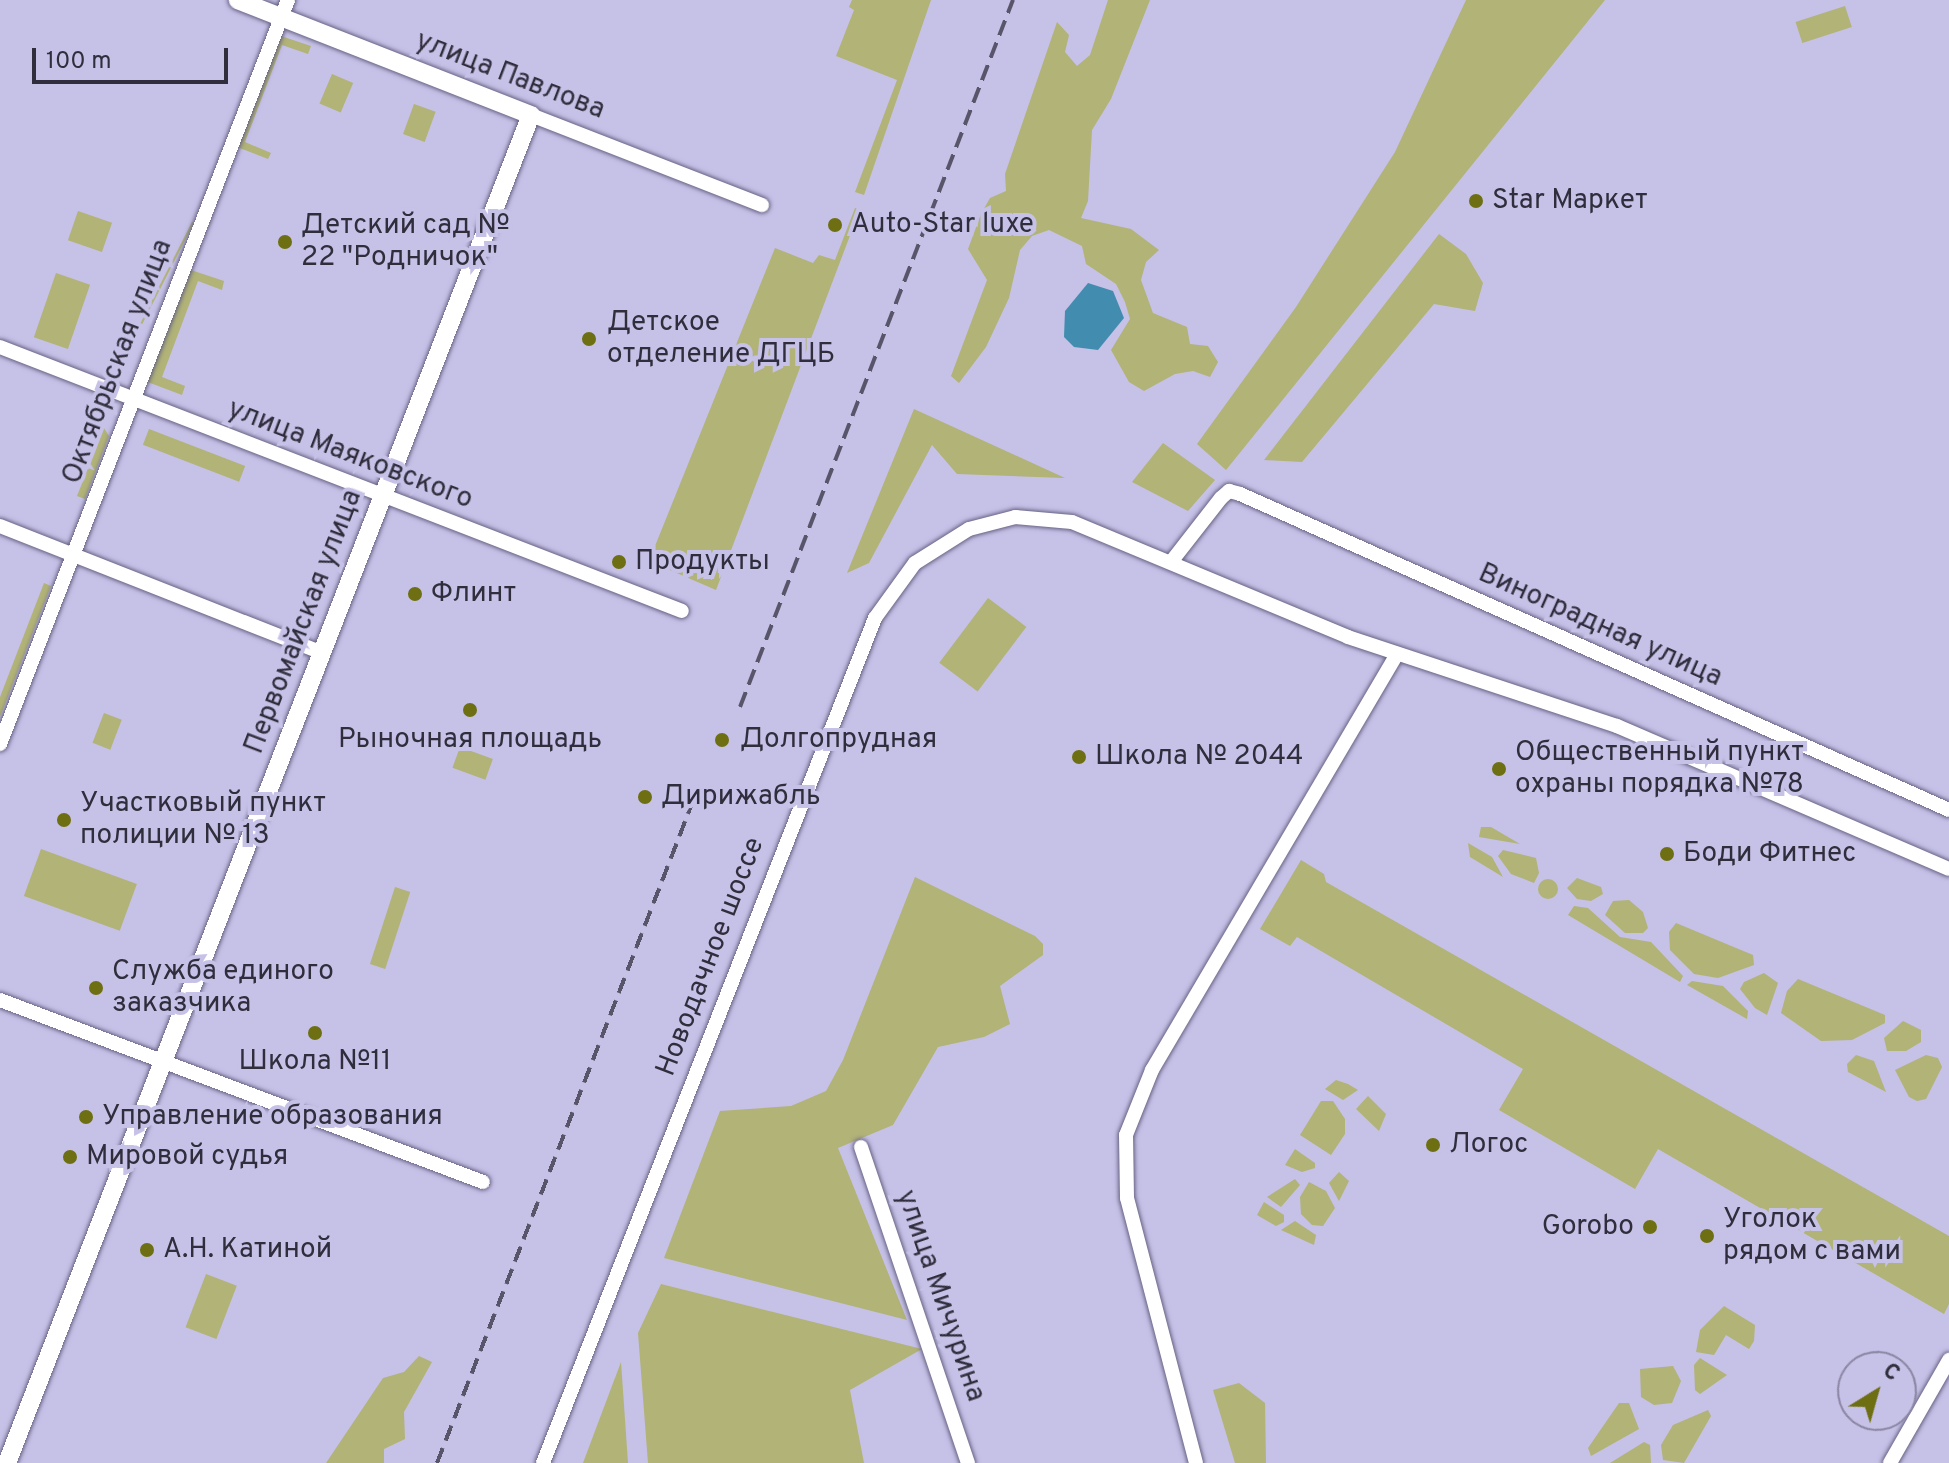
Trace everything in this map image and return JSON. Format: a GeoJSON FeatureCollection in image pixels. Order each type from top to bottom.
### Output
{"type":"FeatureCollection","features":[{"type":"Feature","properties":{"kind":"main road","name":"улица Павлова"},"geometry":{"type":"LineString","coordinates":[[238,0],[284,8],[531,115]]}},
{"type":"Feature","properties":{"kind":"main road","name":"Первомайская улица"},"geometry":{"type":"LineString","coordinates":[[7,1463],[531,115]]}},
{"type":"Feature","properties":{"kind":"street","name":"Октябрьская улица"},"geometry":{"type":"LineString","coordinates":[[0,744],[284,8]]}},
{"type":"Feature","properties":{"kind":"street","name":"улица Павлова"},"geometry":{"type":"LineString","coordinates":[[531,115],[762,205]]}},
{"type":"Feature","properties":{"kind":"street","name":"улица Маяковского"},"geometry":{"type":"LineString","coordinates":[[0,347],[682,611]]}},
{"type":"Feature","properties":{"kind":"street","name":"Виноградная улица"},"geometry":{"type":"LineString","coordinates":[[1171,562],[1229,491],[1949,810]]}},
{"type":"Feature","properties":{"kind":"street","name":"Новодачное шоссе"},"geometry":{"type":"LineString","coordinates":[[543,1463],[875,618],[900,578],[932,548],[991,522],[1035,516],[1072,522],[1396,655],[1617,726],[1949,869]]}},
{"type":"Feature","properties":{"kind":"street"},"geometry":{"type":"LineString","coordinates":[[0,526],[322,653]]}},
{"type":"Feature","properties":{"kind":"street"},"geometry":{"type":"LineString","coordinates":[[1196,1463],[1143,1272],[1124,1167],[1126,1135],[1152,1070],[1396,655]]}},
{"type":"Feature","properties":{"kind":"street"},"geometry":{"type":"LineString","coordinates":[[0,1000],[483,1182]]}},
{"type":"Feature","properties":{"kind":"street","name":"улица Мичурина"},"geometry":{"type":"LineString","coordinates":[[861,1147],[968,1463]]}},
{"type":"Feature","properties":{"kind":"street"},"geometry":{"type":"LineString","coordinates":[[1890,1463],[1949,1360]]}},
{"type":"Feature","properties":{"kind":"green space"},"geometry":{"type":"Polygon","coordinates":[[[852,0],[931,0],[864,195],[855,192],[897,80],[836,56],[854,10],[849,7],[852,0]]]}},
{"type":"Feature","properties":{"kind":"green space"},"geometry":{"type":"Polygon","coordinates":[[[1108,0],[1150,0],[1111,99],[1092,130],[1088,201],[1081,218],[1131,229],[1159,250],[1146,262],[1141,280],[1153,313],[1187,327],[1190,344],[1208,346],[1218,362],[1210,377],[1193,371],[1175,374],[1144,391],[1129,382],[1111,350],[1130,319],[1116,284],[1086,264],[1082,246],[1049,230],[1032,236],[1020,250],[1009,298],[986,347],[959,383],[951,376],[987,280],[968,249],[981,214],[990,198],[1006,191],[1005,174],[1057,22],[1069,35],[1065,52],[1077,66],[1090,55],[1108,0]]]}},
{"type":"Feature","properties":{"kind":"green space"},"geometry":{"type":"Polygon","coordinates":[[[1466,0],[1605,0],[1226,470],[1197,444],[1296,307],[1395,152],[1466,0]]]}},
{"type":"Feature","properties":{"kind":"green space"},"geometry":{"type":"Polygon","coordinates":[[[1845,6],[1852,27],[1802,43],[1796,22],[1845,6]]]}},
{"type":"Feature","properties":{"kind":"green space"},"geometry":{"type":"Polygon","coordinates":[[[281,36],[311,46],[308,54],[282,45],[245,142],[271,153],[268,159],[237,147],[281,36]]]}},
{"type":"Feature","properties":{"kind":"green space"},"geometry":{"type":"Polygon","coordinates":[[[332,74],[353,83],[341,112],[319,103],[332,74]]]}},
{"type":"Feature","properties":{"kind":"green space"},"geometry":{"type":"Polygon","coordinates":[[[414,104],[436,112],[425,142],[403,134],[414,104]]]}},
{"type":"Feature","properties":{"kind":"green space"},"geometry":{"type":"Polygon","coordinates":[[[855,208],[860,209],[716,590],[649,561],[775,248],[813,263],[819,255],[835,260],[855,208]]]}},
{"type":"Feature","properties":{"kind":"green space"},"geometry":{"type":"Polygon","coordinates":[[[78,211],[112,223],[102,252],[68,240],[78,211]]]}},
{"type":"Feature","properties":{"kind":"green space"},"geometry":{"type":"Polygon","coordinates":[[[192,222],[194,223],[133,341],[192,222]]]}},
{"type":"Feature","properties":{"kind":"green space"},"geometry":{"type":"Polygon","coordinates":[[[1439,234],[1466,254],[1483,283],[1475,311],[1434,304],[1302,462],[1264,460],[1439,234]]]}},
{"type":"Feature","properties":{"kind":"green space"},"geometry":{"type":"Polygon","coordinates":[[[191,270],[224,281],[222,290],[198,281],[162,377],[185,386],[182,395],[145,381],[191,270]]]}},
{"type":"Feature","properties":{"kind":"green space"},"geometry":{"type":"Polygon","coordinates":[[[56,273],[90,285],[68,349],[34,337],[56,273]]]}},
{"type":"Feature","properties":{"kind":"green space"},"geometry":{"type":"Polygon","coordinates":[[[914,409],[1065,478],[957,474],[932,445],[869,563],[847,573],[914,409]]]}},
{"type":"Feature","properties":{"kind":"green space"},"geometry":{"type":"Polygon","coordinates":[[[104,428],[109,436],[85,499],[77,496],[104,428]]]}},
{"type":"Feature","properties":{"kind":"green space"},"geometry":{"type":"Polygon","coordinates":[[[149,429],[245,466],[239,482],[143,445],[149,429]]]}},
{"type":"Feature","properties":{"kind":"green space"},"geometry":{"type":"Polygon","coordinates":[[[1163,443],[1215,480],[1188,511],[1132,482],[1163,443]]]}},
{"type":"Feature","properties":{"kind":"green space"},"geometry":{"type":"Polygon","coordinates":[[[44,583],[51,586],[0,717],[0,697],[44,583]]]}},
{"type":"Feature","properties":{"kind":"green space"},"geometry":{"type":"Polygon","coordinates":[[[988,598],[1026,627],[978,692],[939,663],[988,598]]]}},
{"type":"Feature","properties":{"kind":"green space"},"geometry":{"type":"Polygon","coordinates":[[[104,713],[122,720],[110,750],[93,743],[104,713]]]}},
{"type":"Feature","properties":{"kind":"green space"},"geometry":{"type":"Polygon","coordinates":[[[460,747],[493,759],[485,780],[452,768],[460,747]]]}},
{"type":"Feature","properties":{"kind":"green space"},"geometry":{"type":"Polygon","coordinates":[[[1481,827],[1491,827],[1520,844],[1479,837],[1481,827]]]}},
{"type":"Feature","properties":{"kind":"green space"},"geometry":{"type":"Polygon","coordinates":[[[1468,843],[1492,857],[1503,877],[1470,857],[1468,843]]]}},
{"type":"Feature","properties":{"kind":"green space"},"geometry":{"type":"Polygon","coordinates":[[[41,849],[137,884],[120,931],[24,896],[41,849]]]}},
{"type":"Feature","properties":{"kind":"green space"},"geometry":{"type":"Polygon","coordinates":[[[1503,850],[1536,858],[1539,873],[1534,883],[1511,874],[1498,856],[1503,850]]]}},
{"type":"Feature","properties":{"kind":"green space"},"geometry":{"type":"Polygon","coordinates":[[[1301,860],[1324,874],[1326,882],[1949,1236],[1949,1304],[1944,1314],[1658,1149],[1635,1189],[1499,1110],[1523,1069],[1297,937],[1290,946],[1260,929],[1301,860]]]}},
{"type":"Feature","properties":{"kind":"green space"},"geometry":{"type":"Polygon","coordinates":[[[915,877],[1035,936],[1043,944],[1043,955],[1000,986],[1010,1024],[984,1037],[938,1047],[893,1125],[838,1148],[907,1320],[664,1258],[720,1111],[791,1106],[826,1091],[843,1060],[915,877]]]}},
{"type":"Feature","properties":{"kind":"green space"},"geometry":{"type":"Polygon","coordinates":[[[1577,878],[1601,887],[1603,894],[1591,901],[1577,899],[1567,888],[1577,878]]]}},
{"type":"Feature","properties":{"kind":"green space"},"geometry":{"type":"Polygon","coordinates":[[[1548,879],[1555,882],[1558,889],[1555,896],[1548,899],[1541,896],[1538,889],[1541,882],[1548,879]]]}},
{"type":"Feature","properties":{"kind":"green space"},"geometry":{"type":"Polygon","coordinates":[[[395,887],[410,892],[385,969],[370,964],[395,887]]]}},
{"type":"Feature","properties":{"kind":"green space"},"geometry":{"type":"Polygon","coordinates":[[[1629,900],[1643,912],[1648,928],[1643,933],[1625,933],[1605,915],[1613,901],[1629,900]]]}},
{"type":"Feature","properties":{"kind":"green space"},"geometry":{"type":"Polygon","coordinates":[[[1574,906],[1588,908],[1620,937],[1651,942],[1683,976],[1680,982],[1568,915],[1574,906]]]}},
{"type":"Feature","properties":{"kind":"green space"},"geometry":{"type":"Polygon","coordinates":[[[1676,923],[1753,955],[1754,965],[1718,978],[1694,974],[1670,950],[1669,932],[1676,923]]]}},
{"type":"Feature","properties":{"kind":"green space"},"geometry":{"type":"Polygon","coordinates":[[[1764,973],[1778,983],[1767,1015],[1755,1008],[1740,989],[1744,982],[1764,973]]]}},
{"type":"Feature","properties":{"kind":"green space"},"geometry":{"type":"Polygon","coordinates":[[[1798,979],[1885,1015],[1885,1023],[1852,1040],[1821,1041],[1781,1013],[1787,991],[1798,979]]]}},
{"type":"Feature","properties":{"kind":"green space"},"geometry":{"type":"Polygon","coordinates":[[[1692,981],[1723,986],[1748,1011],[1747,1019],[1687,985],[1692,981]]]}},
{"type":"Feature","properties":{"kind":"green space"},"geometry":{"type":"Polygon","coordinates":[[[1903,1021],[1921,1030],[1921,1042],[1906,1051],[1887,1051],[1884,1038],[1903,1021]]]}},
{"type":"Feature","properties":{"kind":"green space"},"geometry":{"type":"Polygon","coordinates":[[[1856,1055],[1874,1061],[1886,1092],[1848,1072],[1847,1064],[1856,1055]]]}},
{"type":"Feature","properties":{"kind":"green space"},"geometry":{"type":"Polygon","coordinates":[[[1926,1055],[1938,1058],[1942,1067],[1926,1099],[1917,1101],[1909,1097],[1895,1070],[1926,1055]]]}},
{"type":"Feature","properties":{"kind":"green space"},"geometry":{"type":"Polygon","coordinates":[[[1336,1080],[1358,1090],[1343,1100],[1325,1089],[1336,1080]]]}},
{"type":"Feature","properties":{"kind":"green space"},"geometry":{"type":"Polygon","coordinates":[[[1368,1096],[1386,1114],[1379,1131],[1356,1109],[1368,1096]]]}},
{"type":"Feature","properties":{"kind":"green space"},"geometry":{"type":"Polygon","coordinates":[[[1321,1101],[1333,1101],[1345,1119],[1345,1134],[1331,1155],[1300,1135],[1321,1101]]]}},
{"type":"Feature","properties":{"kind":"green space"},"geometry":{"type":"Polygon","coordinates":[[[1295,1149],[1315,1163],[1315,1168],[1302,1172],[1285,1165],[1295,1149]]]}},
{"type":"Feature","properties":{"kind":"green space"},"geometry":{"type":"Polygon","coordinates":[[[1339,1172],[1349,1181],[1339,1201],[1329,1183],[1339,1172]]]}},
{"type":"Feature","properties":{"kind":"green space"},"geometry":{"type":"Polygon","coordinates":[[[1295,1179],[1300,1185],[1281,1207],[1267,1197],[1295,1179]]]}},
{"type":"Feature","properties":{"kind":"green space"},"geometry":{"type":"Polygon","coordinates":[[[1309,1182],[1326,1191],[1335,1208],[1323,1226],[1312,1225],[1301,1214],[1300,1197],[1309,1182]]]}},
{"type":"Feature","properties":{"kind":"green space"},"geometry":{"type":"Polygon","coordinates":[[[1264,1202],[1284,1215],[1284,1222],[1276,1226],[1257,1215],[1264,1202]]]}},
{"type":"Feature","properties":{"kind":"green space"},"geometry":{"type":"Polygon","coordinates":[[[1295,1221],[1316,1235],[1314,1245],[1281,1230],[1295,1221]]]}},
{"type":"Feature","properties":{"kind":"green space"},"geometry":{"type":"Polygon","coordinates":[[[206,1274],[237,1286],[216,1339],[186,1327],[206,1274]]]}},
{"type":"Feature","properties":{"kind":"green space"},"geometry":{"type":"Polygon","coordinates":[[[661,1284],[922,1349],[850,1390],[864,1463],[648,1463],[638,1333],[661,1284]]]}},
{"type":"Feature","properties":{"kind":"green space"},"geometry":{"type":"Polygon","coordinates":[[[1724,1306],[1755,1325],[1754,1341],[1749,1349],[1726,1335],[1714,1355],[1696,1352],[1700,1330],[1724,1306]]]}},
{"type":"Feature","properties":{"kind":"green space"},"geometry":{"type":"Polygon","coordinates":[[[419,1356],[432,1362],[404,1412],[405,1439],[384,1449],[384,1463],[326,1463],[383,1378],[404,1372],[419,1356]]]}},
{"type":"Feature","properties":{"kind":"green space"},"geometry":{"type":"Polygon","coordinates":[[[1700,1358],[1727,1375],[1700,1394],[1695,1390],[1694,1365],[1700,1358]]]}},
{"type":"Feature","properties":{"kind":"green space"},"geometry":{"type":"Polygon","coordinates":[[[621,1362],[628,1463],[583,1463],[598,1423],[621,1362]]]}},
{"type":"Feature","properties":{"kind":"green space"},"geometry":{"type":"Polygon","coordinates":[[[1673,1366],[1681,1381],[1672,1403],[1654,1405],[1641,1397],[1640,1369],[1673,1366]]]}},
{"type":"Feature","properties":{"kind":"green space"},"geometry":{"type":"Polygon","coordinates":[[[1239,1383],[1265,1403],[1266,1463],[1235,1463],[1213,1390],[1239,1383]]]}},
{"type":"Feature","properties":{"kind":"green space"},"geometry":{"type":"Polygon","coordinates":[[[1619,1403],[1629,1403],[1639,1429],[1591,1456],[1588,1448],[1619,1403]]]}},
{"type":"Feature","properties":{"kind":"green space"},"geometry":{"type":"Polygon","coordinates":[[[1708,1410],[1711,1416],[1684,1463],[1663,1460],[1661,1445],[1673,1425],[1708,1410]]]}},
{"type":"Feature","properties":{"kind":"green space"},"geometry":{"type":"Polygon","coordinates":[[[1644,1442],[1650,1445],[1651,1463],[1610,1463],[1644,1442]]]}},
{"type":"Feature","properties":{"kind":"water"},"geometry":{"type":"Polygon","coordinates":[[[1088,283],[1113,291],[1124,318],[1098,350],[1074,347],[1064,337],[1065,311],[1088,283]]]}},
{"type":"Feature","properties":{"kind":"railway"},"geometry":{"type":"LineString","coordinates":[[740,707],[1013,0]]}},
{"type":"Feature","properties":{"kind":"railway"},"geometry":{"type":"LineString","coordinates":[[437,1463],[698,788]]}},
{"type":"Feature","properties":{"kind":"place","name":"Star Маркет"},"geometry":{"type":"Point","coordinates":[1476,201]}},
{"type":"Feature","properties":{"kind":"place","name":"Auto-Star luxe"},"geometry":{"type":"Point","coordinates":[835,225]}},
{"type":"Feature","properties":{"kind":"place","name":"Детский сад № 22 \"Родничок\""},"geometry":{"type":"Point","coordinates":[285,242]}},
{"type":"Feature","properties":{"kind":"place","name":"Детское отделение ДГЦБ"},"geometry":{"type":"Point","coordinates":[589,339]}},
{"type":"Feature","properties":{"kind":"place","name":"Продукты"},"geometry":{"type":"Point","coordinates":[619,562]}},
{"type":"Feature","properties":{"kind":"place","name":"Флинт"},"geometry":{"type":"Point","coordinates":[415,594]}},
{"type":"Feature","properties":{"kind":"place","name":"Рыночная площадь"},"geometry":{"type":"Point","coordinates":[470,710]}},
{"type":"Feature","properties":{"kind":"place","name":"Долгопрудная"},"geometry":{"type":"Point","coordinates":[722,740]}},
{"type":"Feature","properties":{"kind":"place","name":"Школа № 2044"},"geometry":{"type":"Point","coordinates":[1079,757]}},
{"type":"Feature","properties":{"kind":"place","name":"Общественный пункт охраны порядка №78"},"geometry":{"type":"Point","coordinates":[1499,769]}},
{"type":"Feature","properties":{"kind":"place","name":"Дирижабль"},"geometry":{"type":"Point","coordinates":[645,797]}},
{"type":"Feature","properties":{"kind":"place","name":"Участковый пункт полиции № 13"},"geometry":{"type":"Point","coordinates":[64,820]}},
{"type":"Feature","properties":{"kind":"place","name":"Боди Фитнес"},"geometry":{"type":"Point","coordinates":[1667,854]}},
{"type":"Feature","properties":{"kind":"place","name":"Служба единого заказчика"},"geometry":{"type":"Point","coordinates":[96,988]}},
{"type":"Feature","properties":{"kind":"place","name":"Школа №11"},"geometry":{"type":"Point","coordinates":[315,1033]}},
{"type":"Feature","properties":{"kind":"place","name":"Управление образования"},"geometry":{"type":"Point","coordinates":[86,1117]}},
{"type":"Feature","properties":{"kind":"place","name":"Логос"},"geometry":{"type":"Point","coordinates":[1433,1145]}},
{"type":"Feature","properties":{"kind":"place","name":"Мировой судья"},"geometry":{"type":"Point","coordinates":[70,1157]}},
{"type":"Feature","properties":{"kind":"place","name":"Gorobo"},"geometry":{"type":"Point","coordinates":[1650,1227]}},
{"type":"Feature","properties":{"kind":"place","name":"Уголок рядом с вами"},"geometry":{"type":"Point","coordinates":[1707,1236]}},
{"type":"Feature","properties":{"kind":"place","name":"А.Н. Катиной"},"geometry":{"type":"Point","coordinates":[147,1250]}}]}
